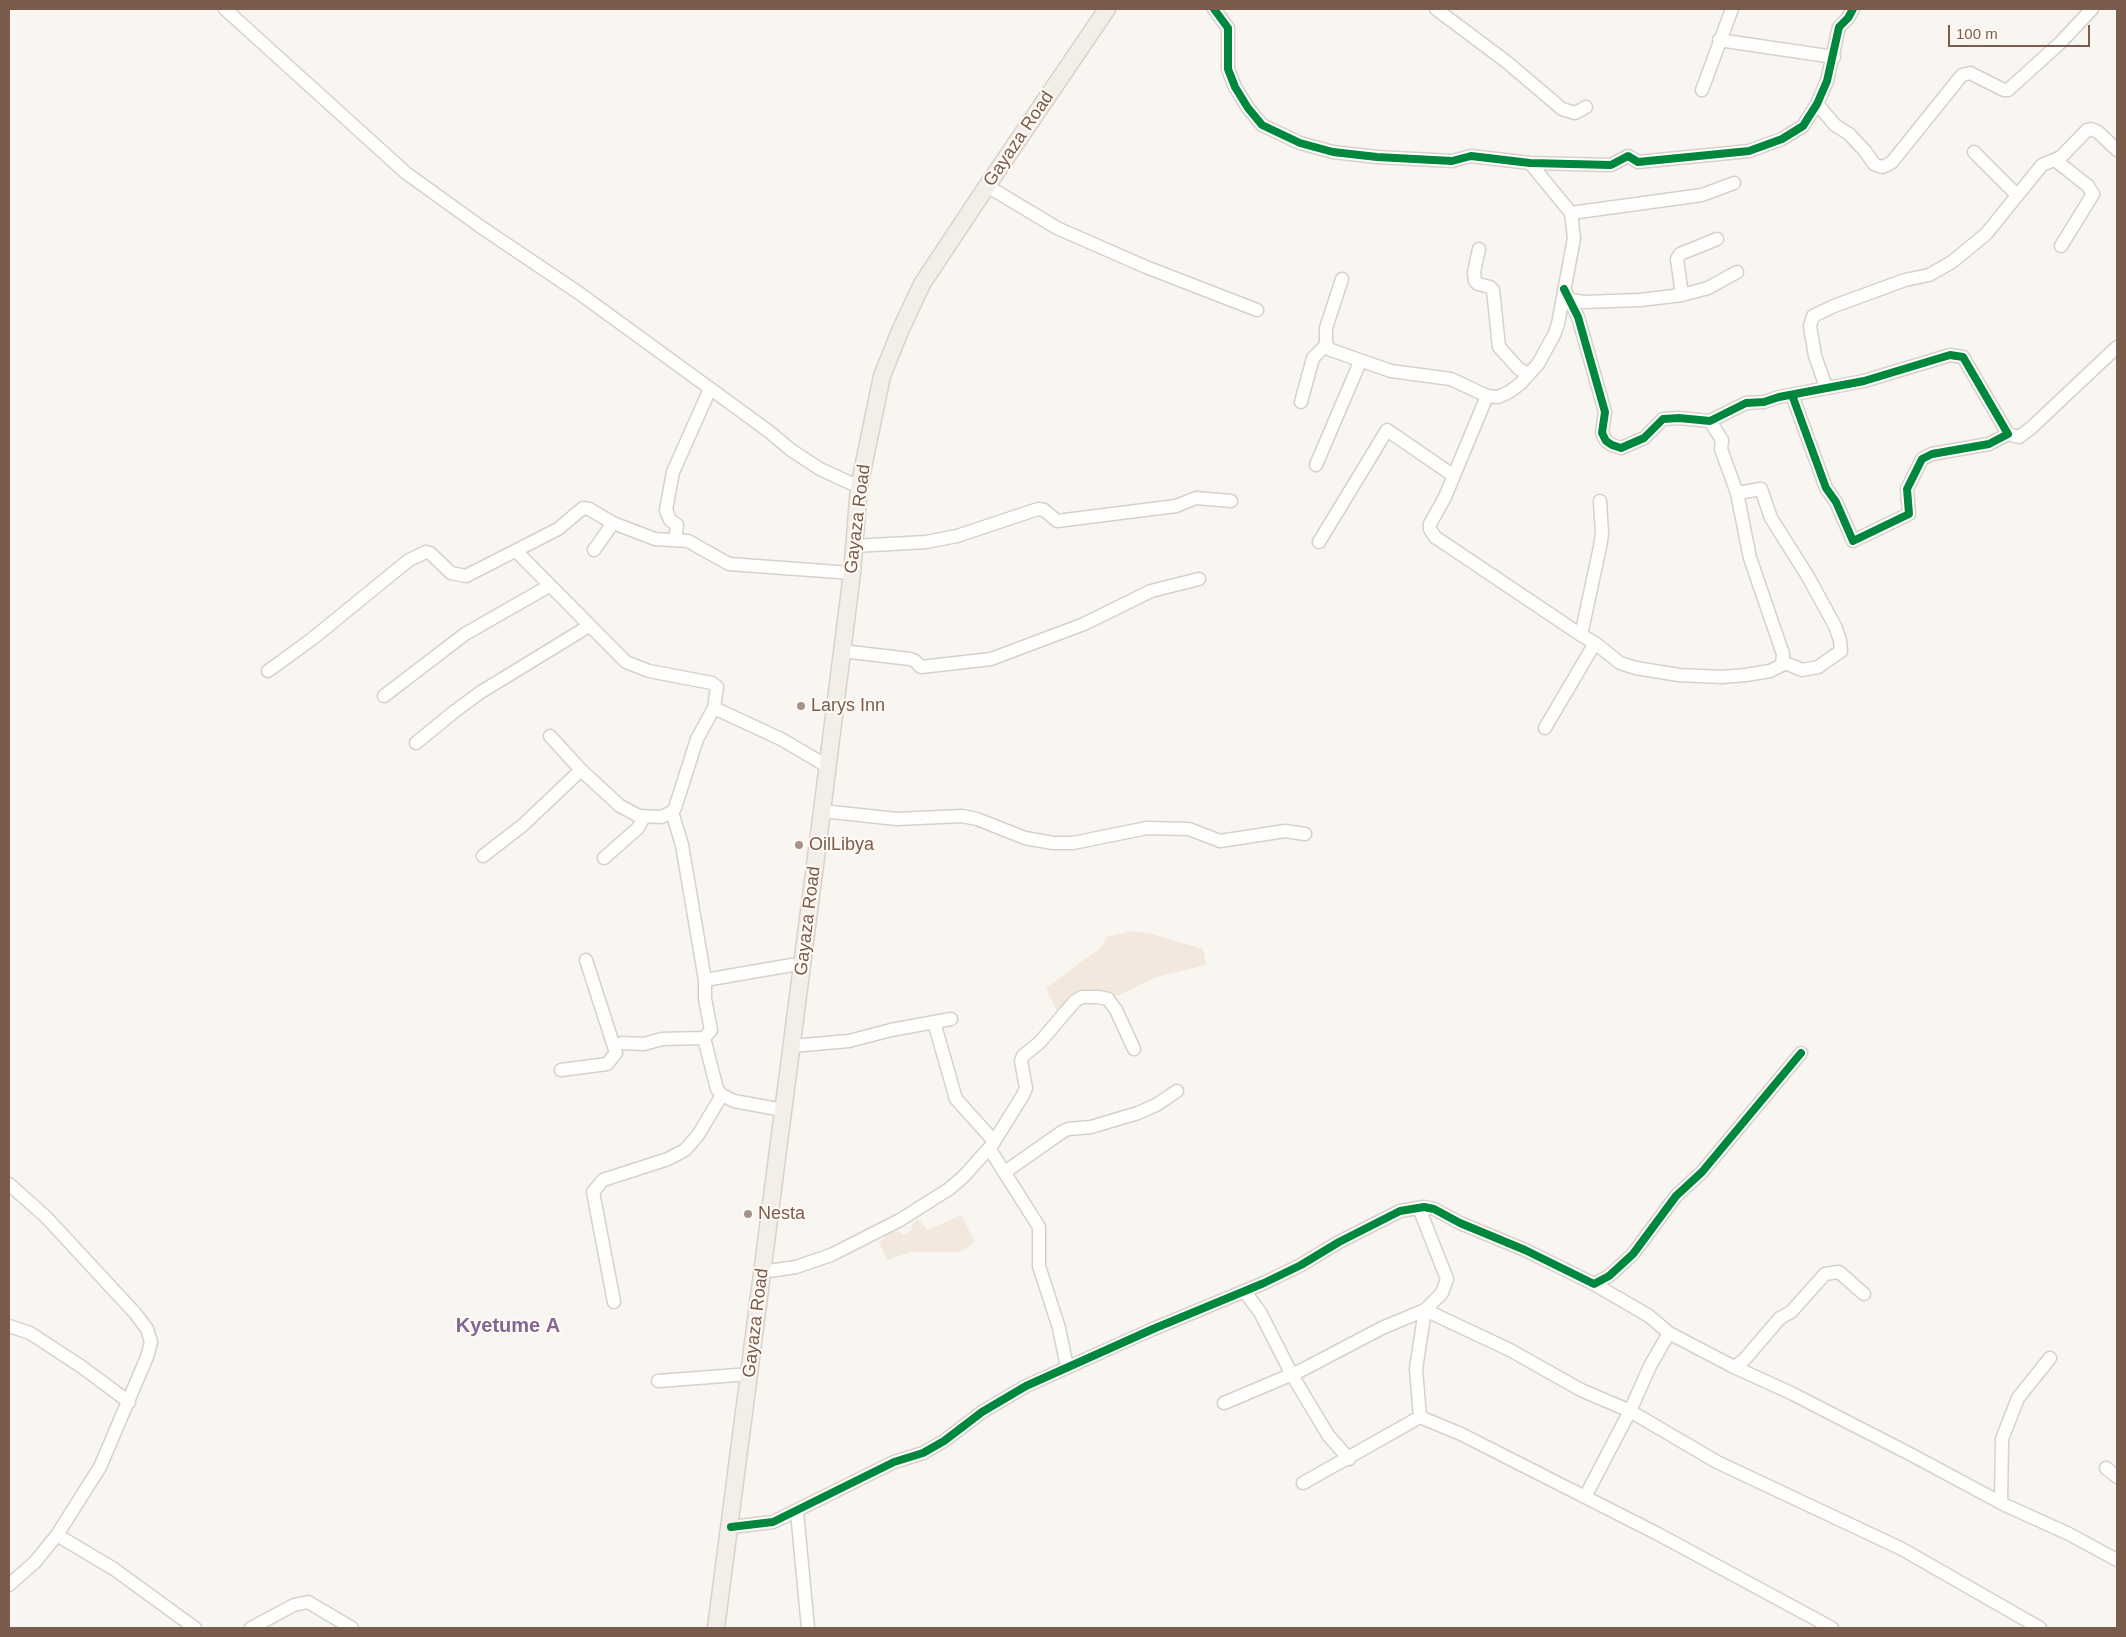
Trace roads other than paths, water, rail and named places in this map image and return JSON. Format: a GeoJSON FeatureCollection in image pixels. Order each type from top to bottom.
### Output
{"type":"FeatureCollection","features":[{"type":"Feature","properties":{"kind":"main road","name":"Gayaza Road"},"geometry":{"type":"LineString","coordinates":[[716,1628],[731,1527],[852,573],[859,487],[882,376],[922,284],[986,186],[1108,9]]}},
{"type":"Feature","properties":{"kind":"street"},"geometry":{"type":"LineString","coordinates":[[225,9],[406,173],[481,228],[579,293],[767,430],[791,450],[820,469],[859,487]]}},
{"type":"Feature","properties":{"kind":"street"},"geometry":{"type":"LineString","coordinates":[[1214,9],[1228,28],[1228,69],[1235,88],[1262,125],[1300,143],[1333,152],[1377,157],[1452,161],[1478,157],[1530,164],[1611,165],[1628,156],[1638,162],[1749,151],[1773,144],[1803,126],[1817,104],[1827,81],[1834,57],[1839,27],[1848,18],[1853,9]]}},
{"type":"Feature","properties":{"kind":"street"},"geometry":{"type":"LineString","coordinates":[[1436,9],[1508,63],[1562,109],[1575,113],[1586,107]]}},
{"type":"Feature","properties":{"kind":"street"},"geometry":{"type":"LineString","coordinates":[[1702,90],[1732,9]]}},
{"type":"Feature","properties":{"kind":"street"},"geometry":{"type":"LineString","coordinates":[[1817,104],[1835,126],[1849,134],[1874,164],[1882,167],[1892,162],[1962,75],[1970,73],[2004,90],[2008,90],[2060,43],[2092,9]]}},
{"type":"Feature","properties":{"kind":"street"},"geometry":{"type":"LineString","coordinates":[[1719,40],[1834,57]]}},
{"type":"Feature","properties":{"kind":"street"},"geometry":{"type":"LineString","coordinates":[[1826,387],[1815,356],[1810,326],[1813,316],[1834,306],[1905,280],[1929,275],[1952,262],[1986,234],[2042,165],[2048,161],[2055,160],[2067,152],[2082,133],[2091,129],[2117,150]]}},
{"type":"Feature","properties":{"kind":"street"},"geometry":{"type":"LineString","coordinates":[[1974,152],[2017,195]]}},
{"type":"Feature","properties":{"kind":"street"},"geometry":{"type":"LineString","coordinates":[[2055,160],[2088,186],[2093,194],[2061,246]]}},
{"type":"Feature","properties":{"kind":"street"},"geometry":{"type":"LineString","coordinates":[[1326,345],[1331,350],[1360,362],[1391,371],[1451,379],[1487,396],[1498,397],[1509,392],[1538,364],[1554,335],[1574,238],[1571,213],[1530,164]]}},
{"type":"Feature","properties":{"kind":"street"},"geometry":{"type":"LineString","coordinates":[[1571,213],[1702,195],[1734,183]]}},
{"type":"Feature","properties":{"kind":"street"},"geometry":{"type":"LineString","coordinates":[[986,186],[1057,228],[1154,270],[1257,310]]}},
{"type":"Feature","properties":{"kind":"street"},"geometry":{"type":"LineString","coordinates":[[1682,295],[1677,259],[1680,254],[1717,239]]}},
{"type":"Feature","properties":{"kind":"street"},"geometry":{"type":"LineString","coordinates":[[1479,249],[1474,272],[1475,281],[1493,290],[1499,347],[1513,364],[1528,374]]}},
{"type":"Feature","properties":{"kind":"street"},"geometry":{"type":"LineString","coordinates":[[1571,300],[1584,302],[1640,300],[1682,295],[1708,288],[1738,272]]}},
{"type":"Feature","properties":{"kind":"street"},"geometry":{"type":"LineString","coordinates":[[1300,402],[1313,358],[1326,345],[1326,328],[1342,279]]}},
{"type":"Feature","properties":{"kind":"street"},"geometry":{"type":"LineString","coordinates":[[1564,289],[1578,317],[1605,412],[1602,433],[1606,441],[1621,448],[1644,438],[1658,423],[1671,418],[1710,421],[1746,403],[1764,402],[1779,397],[1864,380],[1950,355],[1963,357],[2008,434]]}},
{"type":"Feature","properties":{"kind":"street"},"geometry":{"type":"LineString","coordinates":[[1792,395],[1826,488],[1836,502],[1853,541],[1909,514],[1907,489],[1922,459],[1932,454],[1990,444],[2008,434],[2019,437],[2117,347]]}},
{"type":"Feature","properties":{"kind":"street"},"geometry":{"type":"LineString","coordinates":[[1316,465],[1360,362]]}},
{"type":"Feature","properties":{"kind":"street"},"geometry":{"type":"LineString","coordinates":[[675,540],[677,525],[670,520],[666,510],[673,472],[710,389]]}},
{"type":"Feature","properties":{"kind":"street"},"geometry":{"type":"LineString","coordinates":[[1487,396],[1454,476],[1430,524],[1430,529],[1435,538],[1595,643],[1620,663],[1636,668],[1679,675],[1715,677],[1746,675],[1776,668],[1784,660],[1781,645],[1750,558],[1737,493],[1721,450],[1722,440],[1710,421]]}},
{"type":"Feature","properties":{"kind":"street"},"geometry":{"type":"LineString","coordinates":[[1319,542],[1387,430],[1454,476]]}},
{"type":"Feature","properties":{"kind":"street"},"geometry":{"type":"LineString","coordinates":[[1737,493],[1761,489],[1771,518],[1807,575],[1835,626],[1840,640],[1841,651],[1818,667],[1802,670],[1783,662]]}},
{"type":"Feature","properties":{"kind":"street"},"geometry":{"type":"LineString","coordinates":[[854,546],[926,542],[949,538],[1038,509],[1044,510],[1056,521],[1176,506],[1196,498],[1231,501]]}},
{"type":"Feature","properties":{"kind":"street"},"geometry":{"type":"LineString","coordinates":[[1581,635],[1602,534],[1600,501]]}},
{"type":"Feature","properties":{"kind":"street"},"geometry":{"type":"LineString","coordinates":[[268,671],[312,639],[410,560],[426,552],[434,556],[450,574],[458,576],[474,573],[558,529],[583,508],[590,509],[613,523],[655,540],[688,541],[728,564],[852,573]]}},
{"type":"Feature","properties":{"kind":"street"},"geometry":{"type":"LineString","coordinates":[[594,550],[613,523]]}},
{"type":"Feature","properties":{"kind":"street"},"geometry":{"type":"LineString","coordinates":[[516,551],[626,662],[649,671],[714,684],[717,695],[714,708],[697,739],[678,800],[672,812],[661,817],[644,817],[620,806],[581,770],[550,736]]}},
{"type":"Feature","properties":{"kind":"street"},"geometry":{"type":"LineString","coordinates":[[842,652],[910,659],[921,667],[991,659],[1084,624],[1151,591],[1199,579]]}},
{"type":"Feature","properties":{"kind":"street"},"geometry":{"type":"LineString","coordinates":[[384,696],[465,634],[549,586]]}},
{"type":"Feature","properties":{"kind":"street"},"geometry":{"type":"LineString","coordinates":[[416,743],[481,692],[589,626]]}},
{"type":"Feature","properties":{"kind":"street"},"geometry":{"type":"LineString","coordinates":[[1544,728],[1595,643]]}},
{"type":"Feature","properties":{"kind":"street"},"geometry":{"type":"LineString","coordinates":[[714,708],[781,739],[827,766]]}},
{"type":"Feature","properties":{"kind":"street"},"geometry":{"type":"LineString","coordinates":[[483,856],[523,825],[581,770]]}},
{"type":"Feature","properties":{"kind":"street"},"geometry":{"type":"LineString","coordinates":[[822,811],[897,819],[962,816],[977,819],[1025,838],[1053,843],[1073,843],[1147,828],[1189,829],[1220,840],[1285,831],[1305,834]]}},
{"type":"Feature","properties":{"kind":"street"},"geometry":{"type":"LineString","coordinates":[[622,1043],[644,1044],[662,1038],[704,1038],[711,1030],[705,999],[705,980],[682,846],[672,812]]}},
{"type":"Feature","properties":{"kind":"street"},"geometry":{"type":"LineString","coordinates":[[604,858],[638,828],[644,817]]}},
{"type":"Feature","properties":{"kind":"street"},"geometry":{"type":"LineString","coordinates":[[561,1070],[607,1064],[616,1053],[586,960]]}},
{"type":"Feature","properties":{"kind":"street"},"geometry":{"type":"LineString","coordinates":[[705,980],[792,965]]}},
{"type":"Feature","properties":{"kind":"street"},"geometry":{"type":"LineString","coordinates":[[762,1272],[810,1264],[900,1220],[949,1189],[978,1163],[1024,1095],[1026,1088],[1021,1061],[1023,1056],[1040,1042],[1076,1001],[1082,997],[1108,1000],[1116,1010],[1134,1049]]}},
{"type":"Feature","properties":{"kind":"street"},"geometry":{"type":"LineString","coordinates":[[792,1046],[849,1041],[891,1030],[951,1019]]}},
{"type":"Feature","properties":{"kind":"street"},"geometry":{"type":"LineString","coordinates":[[934,1022],[956,1099],[991,1144],[1005,1172],[1039,1227],[1041,1238],[1039,1266],[1059,1328],[1067,1367]]}},
{"type":"Feature","properties":{"kind":"street"},"geometry":{"type":"LineString","coordinates":[[704,1038],[715,1083],[722,1095],[734,1101],[783,1110]]}},
{"type":"Feature","properties":{"kind":"street"},"geometry":{"type":"LineString","coordinates":[[1594,1284],[1610,1276],[1633,1254],[1676,1196],[1702,1172],[1801,1053]]}},
{"type":"Feature","properties":{"kind":"street"},"geometry":{"type":"LineString","coordinates":[[1005,1172],[1068,1129],[1091,1127],[1138,1113],[1177,1091]]}},
{"type":"Feature","properties":{"kind":"street"},"geometry":{"type":"LineString","coordinates":[[614,1302],[593,1192],[603,1180],[673,1157],[685,1150],[698,1135],[722,1095]]}},
{"type":"Feature","properties":{"kind":"street"},"geometry":{"type":"LineString","coordinates":[[9,1184],[46,1217],[135,1313],[147,1329],[151,1342],[150,1350],[129,1402],[100,1467],[57,1534],[35,1562],[9,1584]]}},
{"type":"Feature","properties":{"kind":"street"},"geometry":{"type":"LineString","coordinates":[[1224,1403],[1292,1375],[1382,1328],[1425,1310],[1442,1293],[1447,1279],[1418,1208]]}},
{"type":"Feature","properties":{"kind":"street"},"geometry":{"type":"LineString","coordinates":[[731,1527],[773,1522],[796,1512],[894,1462],[931,1449],[1006,1398],[1067,1367],[1300,1265],[1339,1242],[1400,1211],[1418,1208],[1434,1209],[1594,1284],[1649,1316],[1669,1333],[1910,1454],[2001,1503],[2085,1542],[2117,1560]]}},
{"type":"Feature","properties":{"kind":"street"},"geometry":{"type":"LineString","coordinates":[[1734,1367],[1744,1360],[1780,1318],[1791,1312],[1825,1274],[1838,1272],[1864,1294]]}},
{"type":"Feature","properties":{"kind":"street"},"geometry":{"type":"LineString","coordinates":[[1244,1291],[1260,1312],[1292,1375],[1328,1435],[1349,1459]]}},
{"type":"Feature","properties":{"kind":"street"},"geometry":{"type":"LineString","coordinates":[[1425,1310],[1510,1350],[1581,1390],[1630,1411],[1717,1462],[1902,1549],[2036,1627]]}},
{"type":"Feature","properties":{"kind":"street"},"geometry":{"type":"LineString","coordinates":[[1420,1417],[1416,1369],[1425,1310]]}},
{"type":"Feature","properties":{"kind":"street"},"geometry":{"type":"LineString","coordinates":[[9,1326],[30,1333],[82,1367],[129,1402]]}},
{"type":"Feature","properties":{"kind":"street"},"geometry":{"type":"LineString","coordinates":[[1585,1497],[1630,1411],[1650,1366],[1669,1333]]}},
{"type":"Feature","properties":{"kind":"street"},"geometry":{"type":"LineString","coordinates":[[2001,1503],[2002,1439],[2018,1398],[2050,1358]]}},
{"type":"Feature","properties":{"kind":"street"},"geometry":{"type":"LineString","coordinates":[[658,1381],[750,1374]]}},
{"type":"Feature","properties":{"kind":"street"},"geometry":{"type":"LineString","coordinates":[[1303,1483],[1349,1459],[1420,1417]]}},
{"type":"Feature","properties":{"kind":"street"},"geometry":{"type":"LineString","coordinates":[[1420,1417],[1461,1434],[1658,1534],[1832,1628]]}},
{"type":"Feature","properties":{"kind":"street"},"geometry":{"type":"LineString","coordinates":[[2106,1468],[2117,1477]]}},
{"type":"Feature","properties":{"kind":"street"},"geometry":{"type":"LineString","coordinates":[[796,1512],[808,1628]]}},
{"type":"Feature","properties":{"kind":"street"},"geometry":{"type":"LineString","coordinates":[[57,1534],[114,1570],[195,1628]]}},
{"type":"Feature","properties":{"kind":"street"},"geometry":{"type":"LineString","coordinates":[[251,1628],[294,1605],[308,1602],[352,1628]]}},
{"type":"Feature","properties":{"kind":"place","name":"Larys Inn"},"geometry":{"type":"Point","coordinates":[801,706]}},
{"type":"Feature","properties":{"kind":"place","name":"OilLibya"},"geometry":{"type":"Point","coordinates":[799,845]}},
{"type":"Feature","properties":{"kind":"place","name":"Nesta"},"geometry":{"type":"Point","coordinates":[748,1214]}},
{"type":"Feature","properties":{"kind":"district","name":"Kyetume A"},"geometry":{"type":"Point","coordinates":[508,1326]}}]}
